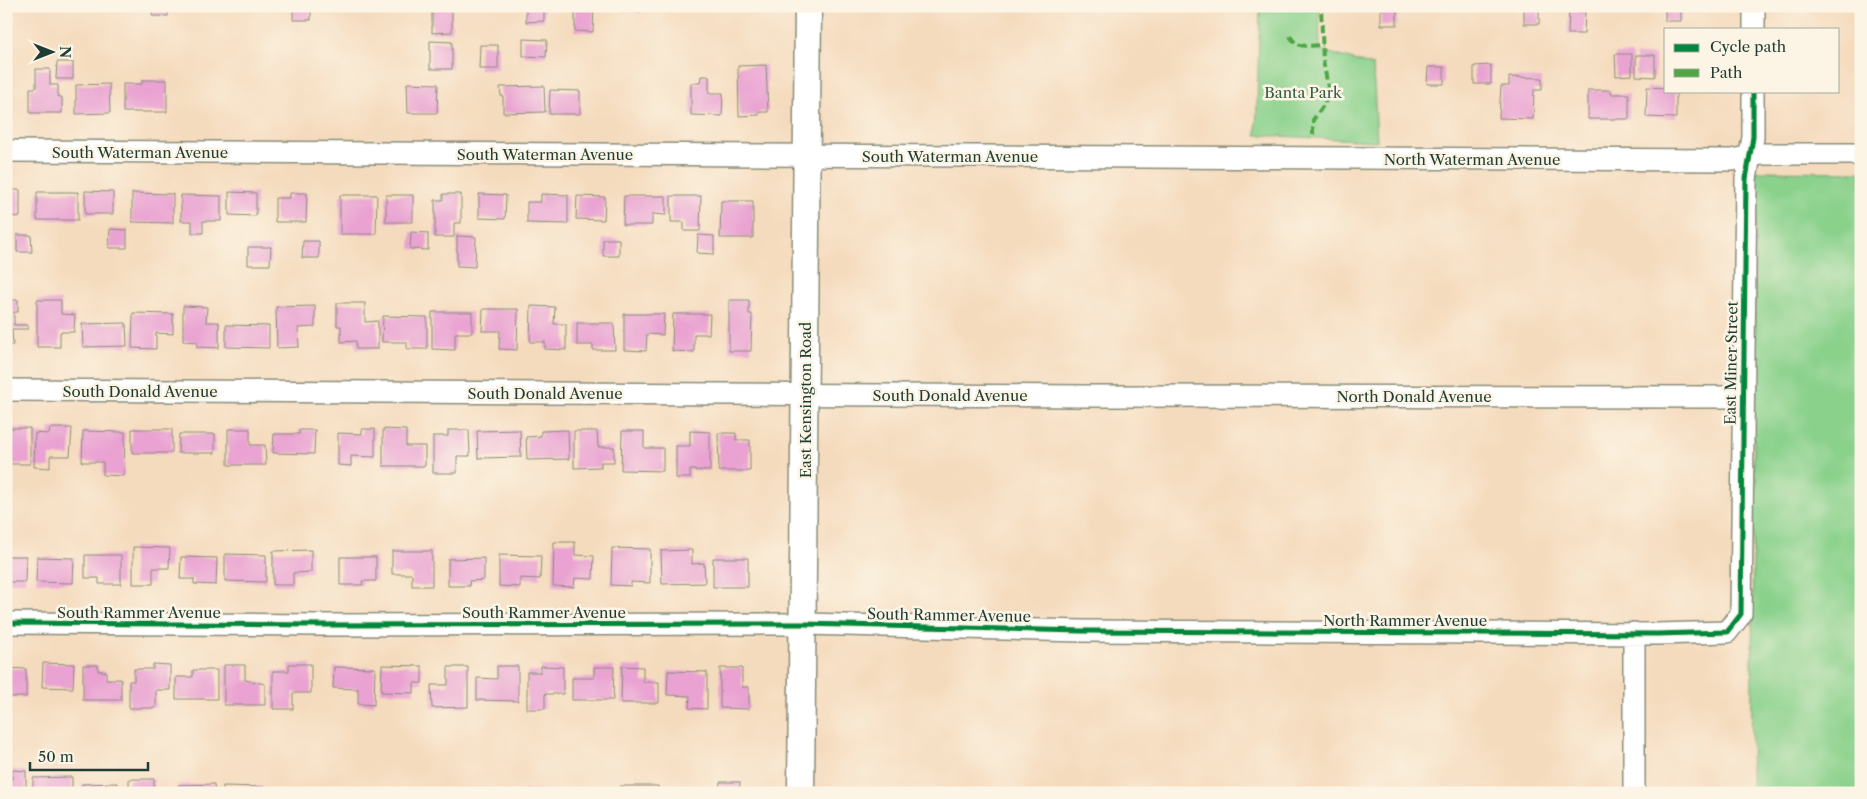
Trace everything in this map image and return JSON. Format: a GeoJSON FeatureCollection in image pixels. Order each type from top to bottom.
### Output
{"type":"FeatureCollection","features":[{"type":"Feature","properties":{"kind":"main road","name":"East Kensington Road"},"geometry":{"type":"LineString","coordinates":[[802,793],[808,6]]}},
{"type":"Feature","properties":{"kind":"street"},"geometry":{"type":"LineString","coordinates":[[1754,6],[1754,28]]}},
{"type":"Feature","properties":{"kind":"street","name":"East Miner Street"},"geometry":{"type":"LineString","coordinates":[[1727,632],[1741,614],[1746,179],[1753,137],[1753,92]]}},
{"type":"Feature","properties":{"kind":"street","name":"South Waterman Avenue"},"geometry":{"type":"LineString","coordinates":[[6,151],[1083,157]]}},
{"type":"Feature","properties":{"kind":"street","name":"North Waterman Avenue"},"geometry":{"type":"LineString","coordinates":[[1083,157],[1732,160],[1762,154],[1861,154]]}},
{"type":"Feature","properties":{"kind":"street","name":"South Donald Avenue"},"geometry":{"type":"LineString","coordinates":[[6,390],[1084,396]]}},
{"type":"Feature","properties":{"kind":"street","name":"North Donald Avenue"},"geometry":{"type":"LineString","coordinates":[[1084,396],[1743,397]]}},
{"type":"Feature","properties":{"kind":"street","name":"South Rammer Avenue"},"geometry":{"type":"LineString","coordinates":[[6,623],[313,625],[804,624],[1082,631]]}},
{"type":"Feature","properties":{"kind":"street","name":"North Rammer Avenue"},"geometry":{"type":"LineString","coordinates":[[1082,631],[1727,632]]}},
{"type":"Feature","properties":{"kind":"street"},"geometry":{"type":"LineString","coordinates":[[1634,633],[1634,793]]}},
{"type":"Feature","properties":{"kind":"green space","name":"Banta Park"},"geometry":{"type":"Polygon","coordinates":[[[1260,6],[1319,6],[1320,50],[1373,66],[1377,141],[1256,135],[1260,6]]]}},
{"type":"Feature","properties":{"kind":"green space"},"geometry":{"type":"Polygon","coordinates":[[[1756,171],[1861,172],[1861,793],[1751,793],[1756,171]]]}},
{"type":"Feature","properties":{"kind":"building"},"geometry":{"type":"Polygon","coordinates":[[[153,6],[168,6],[168,16],[152,16],[153,6]]]}},
{"type":"Feature","properties":{"kind":"building"},"geometry":{"type":"Polygon","coordinates":[[[293,6],[311,6],[311,20],[293,20],[293,6]]]}},
{"type":"Feature","properties":{"kind":"building"},"geometry":{"type":"Polygon","coordinates":[[[432,6],[452,6],[452,32],[432,33],[432,6]]]}},
{"type":"Feature","properties":{"kind":"building"},"geometry":{"type":"Polygon","coordinates":[[[526,6],[544,6],[544,21],[526,22],[526,6]]]}},
{"type":"Feature","properties":{"kind":"building"},"geometry":{"type":"Polygon","coordinates":[[[575,6],[594,6],[593,32],[575,31],[575,6]]]}},
{"type":"Feature","properties":{"kind":"building"},"geometry":{"type":"Polygon","coordinates":[[[624,6],[640,6],[640,12],[623,11],[624,6]]]}},
{"type":"Feature","properties":{"kind":"building"},"geometry":{"type":"Polygon","coordinates":[[[1381,6],[1397,6],[1397,25],[1381,25],[1381,6]]]}},
{"type":"Feature","properties":{"kind":"building"},"geometry":{"type":"Polygon","coordinates":[[[1524,6],[1539,6],[1539,24],[1524,24],[1524,6]]]}},
{"type":"Feature","properties":{"kind":"building"},"geometry":{"type":"Polygon","coordinates":[[[1665,6],[1681,6],[1681,21],[1665,21],[1665,6]]]}},
{"type":"Feature","properties":{"kind":"building"},"geometry":{"type":"Polygon","coordinates":[[[1569,11],[1585,12],[1584,34],[1568,34],[1569,11]]]}},
{"type":"Feature","properties":{"kind":"building"},"geometry":{"type":"Polygon","coordinates":[[[523,39],[547,40],[546,57],[523,56],[523,39]]]}},
{"type":"Feature","properties":{"kind":"building"},"geometry":{"type":"Polygon","coordinates":[[[430,41],[452,42],[452,69],[430,69],[430,41]]]}},
{"type":"Feature","properties":{"kind":"building"},"geometry":{"type":"Polygon","coordinates":[[[480,45],[498,45],[498,69],[479,69],[480,45]]]}},
{"type":"Feature","properties":{"kind":"building"},"geometry":{"type":"Polygon","coordinates":[[[1615,54],[1632,54],[1632,75],[1616,76],[1615,54]]]}},
{"type":"Feature","properties":{"kind":"building"},"geometry":{"type":"Polygon","coordinates":[[[1636,55],[1655,55],[1655,77],[1636,76],[1636,55]]]}},
{"type":"Feature","properties":{"kind":"building"},"geometry":{"type":"Polygon","coordinates":[[[57,62],[73,62],[73,79],[56,79],[57,62]]]}},
{"type":"Feature","properties":{"kind":"building"},"geometry":{"type":"Polygon","coordinates":[[[766,65],[768,112],[759,112],[759,115],[739,116],[738,66],[766,65]]]}},
{"type":"Feature","properties":{"kind":"building"},"geometry":{"type":"Polygon","coordinates":[[[1491,65],[1491,84],[1474,84],[1474,66],[1491,65]]]}},
{"type":"Feature","properties":{"kind":"building"},"geometry":{"type":"Polygon","coordinates":[[[1428,67],[1444,67],[1444,84],[1427,84],[1428,67]]]}},
{"type":"Feature","properties":{"kind":"building"},"geometry":{"type":"Polygon","coordinates":[[[36,69],[50,69],[50,85],[58,85],[58,97],[62,97],[62,113],[30,113],[30,88],[36,88],[36,69]]]}},
{"type":"Feature","properties":{"kind":"building"},"geometry":{"type":"Polygon","coordinates":[[[701,76],[709,76],[709,93],[723,93],[722,116],[691,115],[691,83],[700,83],[701,76]]]}},
{"type":"Feature","properties":{"kind":"building"},"geometry":{"type":"Polygon","coordinates":[[[1509,77],[1542,78],[1542,90],[1534,90],[1533,119],[1499,118],[1501,86],[1509,86],[1509,77]]]}},
{"type":"Feature","properties":{"kind":"building"},"geometry":{"type":"Polygon","coordinates":[[[142,80],[167,80],[167,112],[123,112],[123,84],[142,84],[142,80]]]}},
{"type":"Feature","properties":{"kind":"building"},"geometry":{"type":"Polygon","coordinates":[[[407,83],[438,84],[437,113],[408,113],[407,83]]]}},
{"type":"Feature","properties":{"kind":"building"},"geometry":{"type":"Polygon","coordinates":[[[109,84],[110,113],[76,114],[76,85],[109,84]]]}},
{"type":"Feature","properties":{"kind":"building"},"geometry":{"type":"Polygon","coordinates":[[[544,86],[545,112],[503,113],[503,96],[501,96],[500,87],[544,86]]]}},
{"type":"Feature","properties":{"kind":"building"},"geometry":{"type":"Polygon","coordinates":[[[1647,87],[1664,88],[1664,92],[1676,92],[1676,118],[1646,117],[1647,87]]]}},
{"type":"Feature","properties":{"kind":"building"},"geometry":{"type":"Polygon","coordinates":[[[550,90],[580,91],[580,114],[549,114],[550,90]]]}},
{"type":"Feature","properties":{"kind":"building"},"geometry":{"type":"Polygon","coordinates":[[[1588,90],[1611,90],[1611,94],[1629,94],[1629,119],[1588,119],[1588,90]]]}},
{"type":"Feature","properties":{"kind":"building"},"geometry":{"type":"Polygon","coordinates":[[[6,190],[20,190],[20,217],[6,216],[6,190]]]}},
{"type":"Feature","properties":{"kind":"building"},"geometry":{"type":"Polygon","coordinates":[[[85,191],[113,192],[113,214],[85,214],[85,191]]]}},
{"type":"Feature","properties":{"kind":"building"},"geometry":{"type":"Polygon","coordinates":[[[37,192],[78,192],[78,220],[37,220],[37,192]]]}},
{"type":"Feature","properties":{"kind":"building"},"geometry":{"type":"Polygon","coordinates":[[[229,192],[256,193],[256,216],[229,215],[229,192]]]}},
{"type":"Feature","properties":{"kind":"building"},"geometry":{"type":"Polygon","coordinates":[[[132,193],[173,194],[173,223],[132,222],[132,193]]]}},
{"type":"Feature","properties":{"kind":"building"},"geometry":{"type":"Polygon","coordinates":[[[290,193],[307,193],[306,222],[275,222],[275,198],[290,198],[290,193]]]}},
{"type":"Feature","properties":{"kind":"building"},"geometry":{"type":"Polygon","coordinates":[[[443,194],[461,194],[461,223],[454,223],[454,237],[435,237],[435,200],[443,200],[443,194]]]}},
{"type":"Feature","properties":{"kind":"building"},"geometry":{"type":"Polygon","coordinates":[[[479,194],[506,195],[505,219],[479,218],[479,194]]]}},
{"type":"Feature","properties":{"kind":"building"},"geometry":{"type":"Polygon","coordinates":[[[541,194],[568,195],[568,224],[527,223],[527,202],[541,202],[541,194]]]}},
{"type":"Feature","properties":{"kind":"building"},"geometry":{"type":"Polygon","coordinates":[[[181,195],[221,196],[221,221],[203,221],[203,233],[192,233],[192,221],[181,221],[181,195]]]}},
{"type":"Feature","properties":{"kind":"building"},"geometry":{"type":"Polygon","coordinates":[[[340,195],[377,195],[376,234],[340,234],[340,195]]]}},
{"type":"Feature","properties":{"kind":"building"},"geometry":{"type":"Polygon","coordinates":[[[386,195],[413,195],[413,222],[386,222],[386,195]]]}},
{"type":"Feature","properties":{"kind":"building"},"geometry":{"type":"Polygon","coordinates":[[[577,196],[605,197],[604,220],[576,219],[577,196]]]}},
{"type":"Feature","properties":{"kind":"building"},"geometry":{"type":"Polygon","coordinates":[[[624,196],[666,196],[666,215],[652,214],[652,225],[623,225],[624,196]]]}},
{"type":"Feature","properties":{"kind":"building"},"geometry":{"type":"Polygon","coordinates":[[[671,196],[701,196],[700,231],[684,231],[684,222],[671,222],[671,196]]]}},
{"type":"Feature","properties":{"kind":"building"},"geometry":{"type":"Polygon","coordinates":[[[721,201],[753,201],[753,238],[720,238],[721,201]]]}},
{"type":"Feature","properties":{"kind":"building"},"geometry":{"type":"Polygon","coordinates":[[[110,229],[127,230],[127,248],[109,248],[110,229]]]}},
{"type":"Feature","properties":{"kind":"building"},"geometry":{"type":"Polygon","coordinates":[[[411,232],[428,233],[428,250],[410,249],[411,232]]]}},
{"type":"Feature","properties":{"kind":"building"},"geometry":{"type":"Polygon","coordinates":[[[17,235],[31,235],[32,252],[17,252],[17,235]]]}},
{"type":"Feature","properties":{"kind":"building"},"geometry":{"type":"Polygon","coordinates":[[[698,235],[714,236],[714,254],[697,253],[698,235]]]}},
{"type":"Feature","properties":{"kind":"building"},"geometry":{"type":"Polygon","coordinates":[[[457,236],[476,237],[475,267],[457,266],[457,236]]]}},
{"type":"Feature","properties":{"kind":"building"},"geometry":{"type":"Polygon","coordinates":[[[603,239],[619,239],[619,256],[603,256],[603,239]]]}},
{"type":"Feature","properties":{"kind":"building"},"geometry":{"type":"Polygon","coordinates":[[[303,241],[319,241],[319,258],[302,258],[303,241]]]}},
{"type":"Feature","properties":{"kind":"building"},"geometry":{"type":"Polygon","coordinates":[[[248,247],[271,247],[270,265],[248,265],[248,247]]]}},
{"type":"Feature","properties":{"kind":"building"},"geometry":{"type":"Polygon","coordinates":[[[6,300],[18,300],[18,312],[14,312],[14,325],[28,325],[28,329],[12,329],[13,345],[6,345],[6,300]]]}},
{"type":"Feature","properties":{"kind":"building"},"geometry":{"type":"Polygon","coordinates":[[[37,300],[61,300],[61,314],[75,315],[74,332],[60,332],[60,347],[37,347],[37,300]]]}},
{"type":"Feature","properties":{"kind":"building"},"geometry":{"type":"Polygon","coordinates":[[[729,300],[749,300],[749,314],[752,314],[751,351],[729,351],[729,300]]]}},
{"type":"Feature","properties":{"kind":"building"},"geometry":{"type":"Polygon","coordinates":[[[337,303],[365,303],[365,322],[378,321],[378,349],[356,349],[356,341],[341,342],[341,326],[337,326],[337,303]]]}},
{"type":"Feature","properties":{"kind":"building"},"geometry":{"type":"Polygon","coordinates":[[[183,306],[207,307],[206,322],[219,322],[219,348],[197,347],[197,342],[183,341],[183,306]]]}},
{"type":"Feature","properties":{"kind":"building"},"geometry":{"type":"Polygon","coordinates":[[[315,306],[315,327],[298,328],[299,347],[277,348],[276,307],[315,306]]]}},
{"type":"Feature","properties":{"kind":"building"},"geometry":{"type":"Polygon","coordinates":[[[531,306],[555,307],[554,324],[566,324],[566,350],[545,349],[545,342],[530,342],[531,306]]]}},
{"type":"Feature","properties":{"kind":"building"},"geometry":{"type":"Polygon","coordinates":[[[483,309],[518,309],[517,350],[499,349],[500,331],[482,331],[483,309]]]}},
{"type":"Feature","properties":{"kind":"building"},"geometry":{"type":"Polygon","coordinates":[[[432,312],[472,312],[472,333],[455,333],[455,350],[432,349],[432,312]]]}},
{"type":"Feature","properties":{"kind":"building"},"geometry":{"type":"Polygon","coordinates":[[[133,313],[173,314],[173,334],[156,333],[156,349],[132,348],[133,313]]]}},
{"type":"Feature","properties":{"kind":"building"},"geometry":{"type":"Polygon","coordinates":[[[624,314],[664,314],[663,335],[647,334],[646,351],[624,350],[624,314]]]}},
{"type":"Feature","properties":{"kind":"building"},"geometry":{"type":"Polygon","coordinates":[[[673,314],[710,314],[709,334],[694,334],[694,352],[672,351],[673,314]]]}},
{"type":"Feature","properties":{"kind":"building"},"geometry":{"type":"Polygon","coordinates":[[[383,316],[427,317],[427,349],[407,349],[407,342],[382,342],[383,316]]]}},
{"type":"Feature","properties":{"kind":"building"},"geometry":{"type":"Polygon","coordinates":[[[126,323],[127,346],[83,347],[82,324],[126,323]]]}},
{"type":"Feature","properties":{"kind":"building"},"geometry":{"type":"Polygon","coordinates":[[[577,323],[614,323],[615,350],[593,350],[593,345],[577,345],[577,323]]]}},
{"type":"Feature","properties":{"kind":"building"},"geometry":{"type":"Polygon","coordinates":[[[226,325],[269,326],[269,348],[226,347],[226,325]]]}},
{"type":"Feature","properties":{"kind":"building"},"geometry":{"type":"Polygon","coordinates":[[[6,428],[30,428],[30,464],[6,464],[6,428]]]}},
{"type":"Feature","properties":{"kind":"building"},"geometry":{"type":"Polygon","coordinates":[[[50,428],[72,428],[70,456],[50,456],[50,468],[34,467],[35,433],[49,434],[50,428]]]}},
{"type":"Feature","properties":{"kind":"building"},"geometry":{"type":"Polygon","coordinates":[[[132,429],[172,429],[172,453],[132,453],[132,429]]]}},
{"type":"Feature","properties":{"kind":"building"},"geometry":{"type":"Polygon","coordinates":[[[228,429],[250,429],[250,445],[265,445],[266,465],[228,465],[228,429]]]}},
{"type":"Feature","properties":{"kind":"building"},"geometry":{"type":"Polygon","coordinates":[[[362,429],[375,429],[375,457],[351,456],[351,466],[338,465],[338,433],[362,434],[362,429]]]}},
{"type":"Feature","properties":{"kind":"building"},"geometry":{"type":"Polygon","coordinates":[[[383,429],[406,430],[406,446],[425,446],[425,466],[383,466],[383,429]]]}},
{"type":"Feature","properties":{"kind":"building"},"geometry":{"type":"Polygon","coordinates":[[[299,430],[315,430],[314,454],[273,453],[274,434],[299,434],[299,430]]]}},
{"type":"Feature","properties":{"kind":"building"},"geometry":{"type":"Polygon","coordinates":[[[448,430],[469,430],[470,456],[457,456],[457,473],[433,473],[433,436],[448,436],[448,430]]]}},
{"type":"Feature","properties":{"kind":"building"},"geometry":{"type":"Polygon","coordinates":[[[520,430],[521,457],[478,458],[477,431],[520,430]]]}},
{"type":"Feature","properties":{"kind":"building"},"geometry":{"type":"Polygon","coordinates":[[[568,430],[569,459],[527,460],[526,437],[541,436],[541,431],[568,430]]]}},
{"type":"Feature","properties":{"kind":"building"},"geometry":{"type":"Polygon","coordinates":[[[83,431],[125,432],[124,476],[103,475],[103,462],[82,462],[83,431]]]}},
{"type":"Feature","properties":{"kind":"building"},"geometry":{"type":"Polygon","coordinates":[[[574,431],[597,431],[598,447],[614,447],[614,462],[601,462],[601,467],[574,468],[574,431]]]}},
{"type":"Feature","properties":{"kind":"building"},"geometry":{"type":"Polygon","coordinates":[[[622,431],[644,431],[644,448],[663,448],[663,471],[621,470],[622,431]]]}},
{"type":"Feature","properties":{"kind":"building"},"geometry":{"type":"Polygon","coordinates":[[[690,431],[710,432],[710,471],[690,470],[690,478],[676,478],[676,446],[690,446],[690,431]]]}},
{"type":"Feature","properties":{"kind":"building"},"geometry":{"type":"Polygon","coordinates":[[[718,433],[736,433],[736,440],[750,440],[750,471],[719,471],[718,433]]]}},
{"type":"Feature","properties":{"kind":"building"},"geometry":{"type":"Polygon","coordinates":[[[179,434],[215,434],[215,453],[178,453],[179,434]]]}},
{"type":"Feature","properties":{"kind":"building"},"geometry":{"type":"Polygon","coordinates":[[[554,542],[575,542],[575,555],[594,556],[593,579],[575,578],[574,587],[553,586],[554,542]]]}},
{"type":"Feature","properties":{"kind":"building"},"geometry":{"type":"Polygon","coordinates":[[[133,547],[170,548],[169,568],[153,568],[153,584],[133,584],[133,547]]]}},
{"type":"Feature","properties":{"kind":"building"},"geometry":{"type":"Polygon","coordinates":[[[612,548],[650,549],[650,583],[631,582],[631,586],[611,585],[612,548]]]}},
{"type":"Feature","properties":{"kind":"building"},"geometry":{"type":"Polygon","coordinates":[[[311,550],[311,572],[293,573],[293,585],[273,585],[273,551],[311,550]]]}},
{"type":"Feature","properties":{"kind":"building"},"geometry":{"type":"Polygon","coordinates":[[[692,550],[692,564],[704,563],[705,583],[662,584],[661,551],[692,550]]]}},
{"type":"Feature","properties":{"kind":"building"},"geometry":{"type":"Polygon","coordinates":[[[392,551],[432,551],[432,586],[412,586],[412,574],[392,574],[392,551]]]}},
{"type":"Feature","properties":{"kind":"building"},"geometry":{"type":"Polygon","coordinates":[[[225,554],[266,555],[266,582],[225,581],[225,554]]]}},
{"type":"Feature","properties":{"kind":"building"},"geometry":{"type":"Polygon","coordinates":[[[85,555],[121,555],[121,584],[99,584],[99,578],[85,578],[85,555]]]}},
{"type":"Feature","properties":{"kind":"building"},"geometry":{"type":"Polygon","coordinates":[[[499,555],[541,556],[540,579],[520,578],[520,587],[499,586],[499,555]]]}},
{"type":"Feature","properties":{"kind":"building"},"geometry":{"type":"Polygon","coordinates":[[[6,556],[26,556],[25,582],[6,582],[6,556]]]}},
{"type":"Feature","properties":{"kind":"building"},"geometry":{"type":"Polygon","coordinates":[[[37,557],[74,558],[73,583],[36,582],[37,557]]]}},
{"type":"Feature","properties":{"kind":"building"},"geometry":{"type":"Polygon","coordinates":[[[181,557],[217,558],[216,585],[194,584],[194,579],[180,579],[181,557]]]}},
{"type":"Feature","properties":{"kind":"building"},"geometry":{"type":"Polygon","coordinates":[[[340,557],[376,557],[376,581],[362,581],[363,585],[340,585],[340,557]]]}},
{"type":"Feature","properties":{"kind":"building"},"geometry":{"type":"Polygon","coordinates":[[[484,558],[484,580],[469,581],[470,586],[448,586],[448,559],[484,558]]]}},
{"type":"Feature","properties":{"kind":"building"},"geometry":{"type":"Polygon","coordinates":[[[713,558],[748,558],[748,587],[713,587],[713,558]]]}},
{"type":"Feature","properties":{"kind":"building"},"geometry":{"type":"Polygon","coordinates":[[[43,663],[74,664],[73,688],[42,687],[43,663]]]}},
{"type":"Feature","properties":{"kind":"building"},"geometry":{"type":"Polygon","coordinates":[[[153,664],[170,665],[170,690],[156,690],[156,708],[129,708],[129,681],[134,681],[134,669],[153,669],[153,664]]]}},
{"type":"Feature","properties":{"kind":"building"},"geometry":{"type":"Polygon","coordinates":[[[289,664],[311,664],[311,693],[293,693],[293,709],[273,709],[273,671],[289,671],[289,664]]]}},
{"type":"Feature","properties":{"kind":"building"},"geometry":{"type":"Polygon","coordinates":[[[83,665],[98,665],[98,671],[106,671],[106,679],[121,679],[121,700],[83,700],[83,665]]]}},
{"type":"Feature","properties":{"kind":"building"},"geometry":{"type":"Polygon","coordinates":[[[224,665],[245,665],[245,680],[265,684],[265,705],[224,705],[224,665]]]}},
{"type":"Feature","properties":{"kind":"building"},"geometry":{"type":"Polygon","coordinates":[[[382,665],[422,666],[422,683],[414,683],[414,693],[381,692],[382,665]]]}},
{"type":"Feature","properties":{"kind":"building"},"geometry":{"type":"Polygon","coordinates":[[[497,666],[518,666],[518,701],[477,700],[477,678],[497,679],[497,666]]]}},
{"type":"Feature","properties":{"kind":"building"},"geometry":{"type":"Polygon","coordinates":[[[541,666],[563,667],[563,694],[545,694],[545,709],[527,709],[527,672],[541,672],[541,666]]]}},
{"type":"Feature","properties":{"kind":"building"},"geometry":{"type":"Polygon","coordinates":[[[622,666],[643,667],[643,682],[659,682],[659,703],[621,703],[622,666]]]}},
{"type":"Feature","properties":{"kind":"building"},"geometry":{"type":"Polygon","coordinates":[[[334,667],[375,668],[374,705],[358,704],[358,689],[333,688],[334,667]]]}},
{"type":"Feature","properties":{"kind":"building"},"geometry":{"type":"Polygon","coordinates":[[[448,667],[468,667],[468,707],[432,708],[431,685],[448,685],[448,667]]]}},
{"type":"Feature","properties":{"kind":"building"},"geometry":{"type":"Polygon","coordinates":[[[594,667],[614,667],[613,700],[572,700],[572,678],[594,678],[594,667]]]}},
{"type":"Feature","properties":{"kind":"building"},"geometry":{"type":"Polygon","coordinates":[[[7,668],[26,669],[26,697],[6,697],[7,668]]]}},
{"type":"Feature","properties":{"kind":"building"},"geometry":{"type":"Polygon","coordinates":[[[720,668],[742,668],[742,687],[749,687],[749,709],[720,708],[720,668]]]}},
{"type":"Feature","properties":{"kind":"building"},"geometry":{"type":"Polygon","coordinates":[[[193,670],[217,670],[217,699],[176,699],[176,677],[193,677],[193,670]]]}},
{"type":"Feature","properties":{"kind":"building"},"geometry":{"type":"Polygon","coordinates":[[[668,671],[707,672],[707,709],[689,708],[690,696],[667,695],[668,671]]]}},
{"type":"Feature","properties":{"kind":"building"},"geometry":{"type":"Polygon","coordinates":[[[12,770],[26,771],[26,793],[6,793],[6,779],[12,779],[12,770]]]}},
{"type":"Feature","properties":{"kind":"building"},"geometry":{"type":"Polygon","coordinates":[[[72,777],[72,793],[33,793],[33,778],[72,777]]]}},
{"type":"Feature","properties":{"kind":"building"},"geometry":{"type":"Polygon","coordinates":[[[129,779],[154,779],[154,793],[129,793],[129,779]]]}},
{"type":"Feature","properties":{"kind":"building"},"geometry":{"type":"Polygon","coordinates":[[[720,782],[740,782],[739,793],[719,793],[720,782]]]}},
{"type":"Feature","properties":{"kind":"building"},"geometry":{"type":"Polygon","coordinates":[[[117,783],[117,793],[82,793],[82,784],[117,783]]]}},
{"type":"Feature","properties":{"kind":"building"},"geometry":{"type":"Polygon","coordinates":[[[214,784],[215,793],[178,793],[178,785],[214,784]]]}},
{"type":"Feature","properties":{"kind":"building"},"geometry":{"type":"Polygon","coordinates":[[[223,786],[265,787],[264,793],[223,793],[223,786]]]}},
{"type":"Feature","properties":{"kind":"building"},"geometry":{"type":"Polygon","coordinates":[[[620,786],[658,786],[658,793],[620,793],[620,786]]]}},
{"type":"Feature","properties":{"kind":"building"},"geometry":{"type":"Polygon","coordinates":[[[333,787],[353,788],[353,793],[333,793],[333,787]]]}},
{"type":"Feature","properties":{"kind":"building"},"geometry":{"type":"Polygon","coordinates":[[[524,790],[562,790],[562,793],[524,793],[524,790]]]}},
{"type":"Feature","properties":{"kind":"marked path"},"geometry":{"type":"LineString","coordinates":[[1313,135],[1313,120],[1325,103],[1329,92],[1323,60],[1321,6]]}},
{"type":"Feature","properties":{"kind":"marked path"},"geometry":{"type":"LineString","coordinates":[[1290,36],[1300,45],[1323,45]]}},
{"type":"Feature","properties":{"kind":"cycle path"},"geometry":{"type":"LineString","coordinates":[[6,623],[323,625],[804,624],[1082,631],[1657,634],[1727,632],[1741,614],[1746,179],[1753,137],[1753,92]]}}]}
